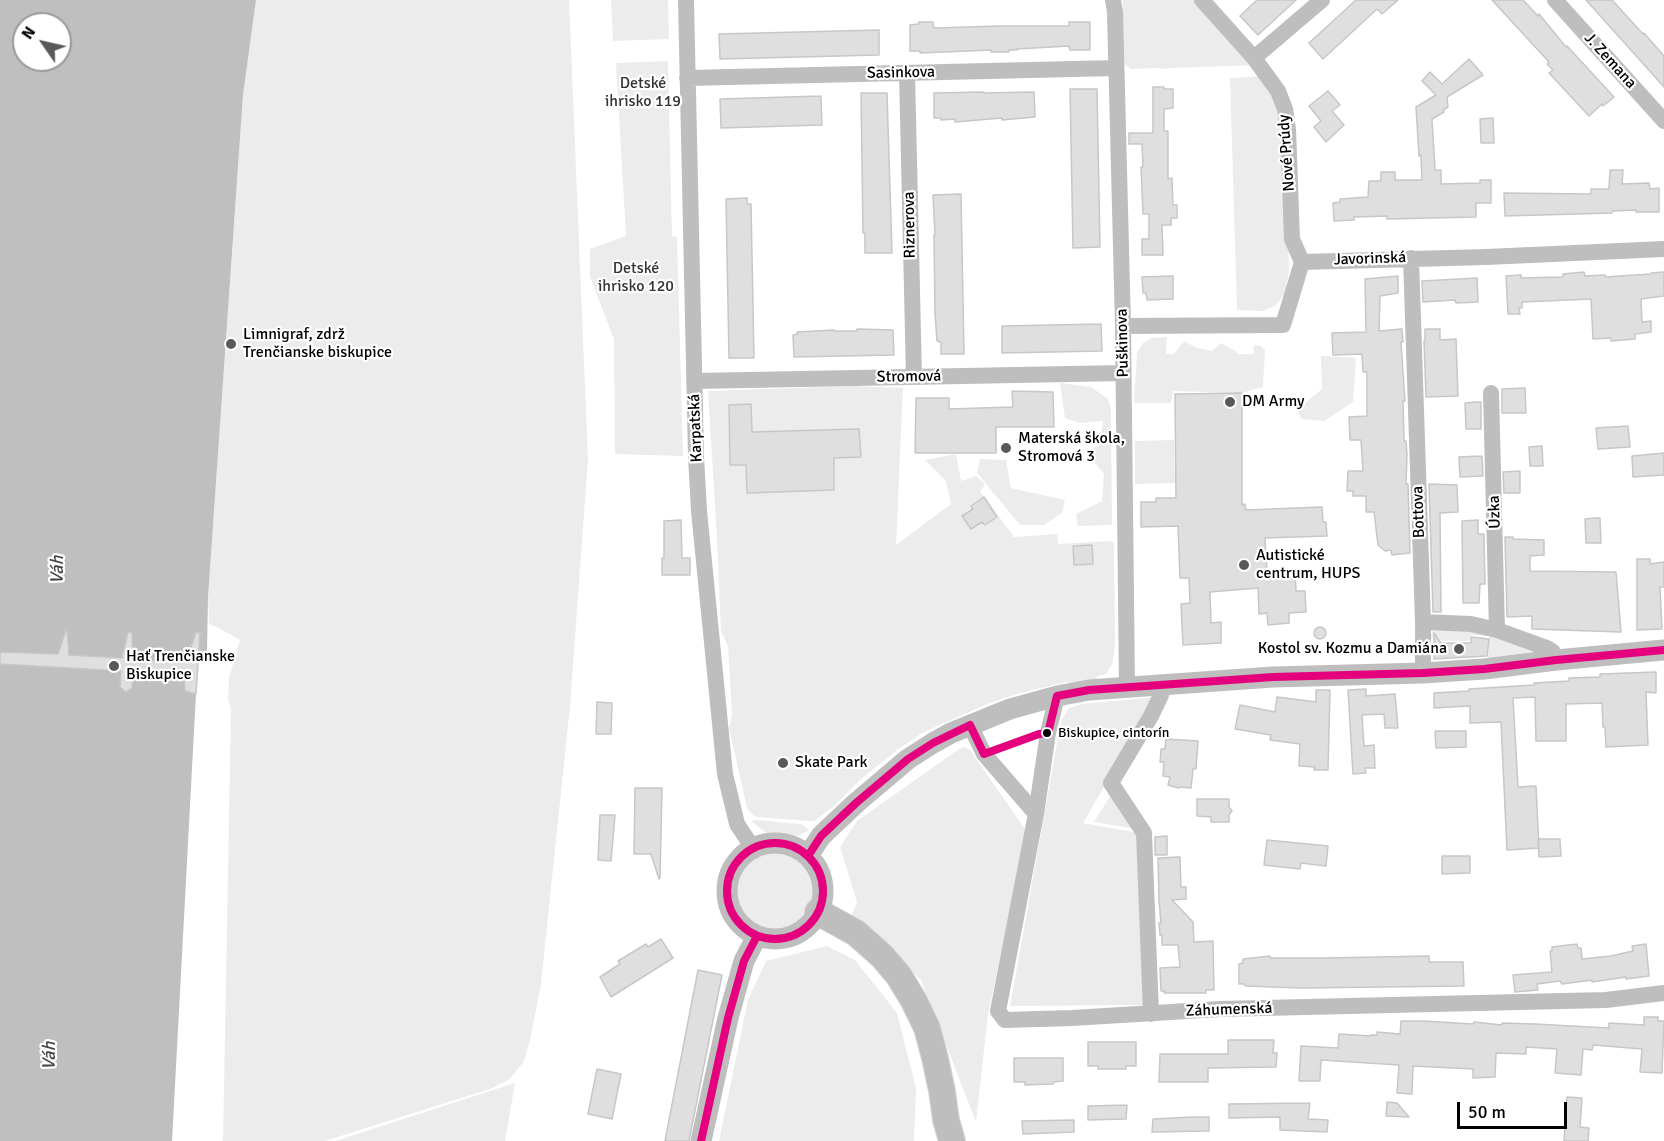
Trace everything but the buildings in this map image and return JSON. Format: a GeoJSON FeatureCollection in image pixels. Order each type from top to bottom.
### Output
{"type":"FeatureCollection","features":[{"type":"Feature","properties":{"kind":"main road"},"geometry":{"type":"LineString","coordinates":[[818,912],[856,933],[882,956],[899,976],[914,1001],[927,1029],[935,1058],[948,1134]]}},
{"type":"Feature","properties":{"kind":"street","name":"Karpatská"},"geometry":{"type":"LineString","coordinates":[[686,0],[699,511],[724,762],[738,824],[753,848]]}},
{"type":"Feature","properties":{"kind":"street","name":"Puškinova"},"geometry":{"type":"LineString","coordinates":[[1113,0],[1123,326],[1127,687]]}},
{"type":"Feature","properties":{"kind":"street","name":"Nové Prúdy"},"geometry":{"type":"LineString","coordinates":[[1202,0],[1254,58],[1278,91],[1285,109],[1288,129],[1292,239],[1302,262]]}},
{"type":"Feature","properties":{"kind":"street"},"geometry":{"type":"LineString","coordinates":[[1254,58],[1322,0]]}},
{"type":"Feature","properties":{"kind":"street","name":"J. Zemana"},"geometry":{"type":"LineString","coordinates":[[1555,0],[1664,121]]}},
{"type":"Feature","properties":{"kind":"street","name":"Sasinkova"},"geometry":{"type":"LineString","coordinates":[[687,78],[1116,68]]}},
{"type":"Feature","properties":{"kind":"street","name":"Riznerova"},"geometry":{"type":"LineString","coordinates":[[907,73],[914,377]]}},
{"type":"Feature","properties":{"kind":"street","name":"Javorinská"},"geometry":{"type":"LineString","coordinates":[[1302,262],[1664,249]]}},
{"type":"Feature","properties":{"kind":"street","name":"Bottova"},"geometry":{"type":"LineString","coordinates":[[1411,258],[1423,673]]}},
{"type":"Feature","properties":{"kind":"street"},"geometry":{"type":"LineString","coordinates":[[1123,326],[1283,325],[1302,262]]}},
{"type":"Feature","properties":{"kind":"street","name":"Stromová"},"geometry":{"type":"LineString","coordinates":[[694,381],[1123,373]]}},
{"type":"Feature","properties":{"kind":"street","name":"Úzka"},"geometry":{"type":"LineString","coordinates":[[1491,393],[1497,630]]}},
{"type":"Feature","properties":{"kind":"street"},"geometry":{"type":"LineString","coordinates":[[1423,622],[1471,624],[1497,630],[1547,648],[1553,652],[1556,660]]}},
{"type":"Feature","properties":{"kind":"street"},"geometry":{"type":"LineString","coordinates":[[808,856],[821,836],[881,780],[908,759],[933,743],[970,725],[1010,709],[1057,696],[1089,690],[1274,677],[1484,669],[1664,650]]}},
{"type":"Feature","properties":{"kind":"street"},"geometry":{"type":"LineString","coordinates":[[1151,1014],[1144,833],[1111,783],[1151,716],[1161,695],[1162,685]]}},
{"type":"Feature","properties":{"kind":"street","name":"Záhumenská"},"geometry":{"type":"LineString","coordinates":[[1057,696],[1048,733],[1036,814],[998,1011],[1005,1020],[1220,1009],[1606,1000],[1664,993]]}},
{"type":"Feature","properties":{"kind":"street"},"geometry":{"type":"LineString","coordinates":[[970,725],[984,754],[1036,814]]}},
{"type":"Feature","properties":{"kind":"street"},"geometry":{"type":"LineString","coordinates":[[769,843],[786,844],[802,850],[808,856],[822,879],[823,897],[818,912],[806,927],[791,936],[774,939],[757,936],[741,926],[730,910],[726,891],[732,868],[743,854],[769,843]]}},
{"type":"Feature","properties":{"kind":"street"},"geometry":{"type":"LineString","coordinates":[[701,1141],[728,1017],[744,961],[757,936]]}},
{"type":"Feature","properties":{"kind":"green space"},"geometry":{"type":"Polygon","coordinates":[[[256,0],[569,0],[588,459],[570,706],[541,984],[530,1040],[524,1061],[510,1079],[490,1089],[325,1141],[223,1141],[231,709],[228,699],[229,678],[240,640],[209,624],[208,597],[243,95],[256,0]]]}},
{"type":"Feature","properties":{"kind":"green space"},"geometry":{"type":"Polygon","coordinates":[[[611,0],[668,0],[669,39],[613,41],[611,0]]]}},
{"type":"Feature","properties":{"kind":"green space"},"geometry":{"type":"Polygon","coordinates":[[[1123,0],[1196,0],[1256,65],[1130,69],[1122,61],[1123,0]]]}},
{"type":"Feature","properties":{"kind":"green space","name":"Detské ihrisko 120"},"geometry":{"type":"Polygon","coordinates":[[[668,61],[672,236],[677,237],[683,456],[615,454],[614,339],[590,277],[590,249],[626,236],[616,63],[668,61]]]}},
{"type":"Feature","properties":{"kind":"green space"},"geometry":{"type":"Polygon","coordinates":[[[1268,76],[1286,116],[1289,271],[1285,293],[1275,306],[1262,311],[1237,310],[1230,78],[1268,76]]]}},
{"type":"Feature","properties":{"kind":"green space"},"geometry":{"type":"Polygon","coordinates":[[[1167,337],[1166,354],[1174,354],[1184,341],[1197,348],[1212,351],[1221,343],[1237,354],[1254,354],[1254,345],[1261,346],[1265,350],[1263,387],[1241,393],[1173,391],[1171,403],[1134,403],[1137,353],[1143,343],[1152,338],[1167,337]]]}},
{"type":"Feature","properties":{"kind":"green space"},"geometry":{"type":"Polygon","coordinates":[[[1321,356],[1356,358],[1353,402],[1324,421],[1301,419],[1298,409],[1322,389],[1321,356]]]}},
{"type":"Feature","properties":{"kind":"green space"},"geometry":{"type":"Polygon","coordinates":[[[1060,383],[1091,387],[1108,399],[1111,410],[1112,525],[1078,526],[1076,514],[1102,501],[1104,474],[1087,453],[1100,444],[1103,421],[1080,423],[1065,418],[1060,383]]]}},
{"type":"Feature","properties":{"kind":"green space"},"geometry":{"type":"Polygon","coordinates":[[[853,386],[903,388],[896,545],[951,504],[946,481],[925,460],[956,454],[961,481],[977,476],[985,485],[980,491],[1014,537],[1057,534],[1058,544],[1110,541],[1114,543],[1115,646],[1112,665],[1106,674],[1096,679],[1078,685],[1066,682],[1017,694],[987,704],[922,733],[897,750],[814,821],[757,817],[747,808],[729,728],[732,715],[728,646],[721,631],[708,391],[853,386]]]}},
{"type":"Feature","properties":{"kind":"green space"},"geometry":{"type":"Polygon","coordinates":[[[1174,440],[1175,483],[1135,484],[1135,441],[1174,440]]]}},
{"type":"Feature","properties":{"kind":"green space"},"geometry":{"type":"Polygon","coordinates":[[[980,459],[1006,460],[1011,488],[1065,500],[1062,513],[1044,525],[1020,525],[977,473],[980,459]]]}},
{"type":"Feature","properties":{"kind":"green space"},"geometry":{"type":"Polygon","coordinates":[[[1433,631],[1490,632],[1548,650],[1488,658],[1489,636],[1471,635],[1469,641],[1442,641],[1436,635],[1428,641],[1433,631]]]}},
{"type":"Feature","properties":{"kind":"green space"},"geometry":{"type":"Polygon","coordinates":[[[1156,697],[1083,823],[1139,833],[1145,1005],[1010,1006],[1061,721],[1069,708],[1082,704],[1156,697]]]}},
{"type":"Feature","properties":{"kind":"green space"},"geometry":{"type":"Polygon","coordinates":[[[965,747],[970,750],[1027,832],[988,1014],[976,1122],[921,980],[852,915],[857,902],[840,847],[857,821],[965,747]]]}},
{"type":"Feature","properties":{"kind":"green space"},"geometry":{"type":"Polygon","coordinates":[[[1112,793],[1137,829],[1094,822],[1112,793]]]}},
{"type":"Feature","properties":{"kind":"green space"},"geometry":{"type":"Polygon","coordinates":[[[751,821],[801,824],[809,830],[798,836],[781,836],[765,832],[751,821]]]}},
{"type":"Feature","properties":{"kind":"green space"},"geometry":{"type":"Polygon","coordinates":[[[774,852],[789,855],[802,863],[810,876],[813,891],[810,906],[802,919],[789,927],[774,930],[759,927],[746,919],[738,906],[735,891],[738,876],[746,863],[759,855],[774,852]]]}},
{"type":"Feature","properties":{"kind":"green space"},"geometry":{"type":"Polygon","coordinates":[[[827,946],[855,960],[897,1013],[916,1088],[914,1141],[719,1141],[748,1000],[766,961],[827,946]]]}},
{"type":"Feature","properties":{"kind":"green space"},"geometry":{"type":"Polygon","coordinates":[[[515,1083],[505,1141],[335,1141],[515,1083]]]}},
{"type":"Feature","properties":{"kind":"water","name":"Váh"},"geometry":{"type":"Polygon","coordinates":[[[0,0],[256,0],[243,95],[208,597],[207,652],[199,652],[172,1141],[0,1141],[0,0]]]}},
{"type":"Feature","properties":{"kind":"transit line"},"geometry":{"type":"LineString","coordinates":[[808,856],[821,836],[908,759],[933,743],[970,725],[984,754],[1039,734],[1048,733],[1057,696],[1089,690],[1273,677],[1484,669],[1664,650]]}},
{"type":"Feature","properties":{"kind":"transit line"},"geometry":{"type":"LineString","coordinates":[[775,843],[793,846],[809,857],[820,873],[823,891],[820,909],[809,925],[793,936],[775,939],[757,936],[741,925],[730,909],[727,891],[730,873],[741,857],[757,846],[775,843]]}},
{"type":"Feature","properties":{"kind":"transit line"},"geometry":{"type":"LineString","coordinates":[[701,1141],[728,1018],[744,961],[757,936]]}},
{"type":"Feature","properties":{"kind":"place","name":"Limnigraf, zdrž Trenčianske biskupice"},"geometry":{"type":"Point","coordinates":[231,344]}},
{"type":"Feature","properties":{"kind":"place","name":"DM Army"},"geometry":{"type":"Point","coordinates":[1230,402]}},
{"type":"Feature","properties":{"kind":"place","name":"Materská škola, Stromová 3"},"geometry":{"type":"Point","coordinates":[1006,448]}},
{"type":"Feature","properties":{"kind":"place","name":"Autistické centrum, HUPS"},"geometry":{"type":"Point","coordinates":[1244,565]}},
{"type":"Feature","properties":{"kind":"place","name":"Kostol sv. Kozmu a Damiána"},"geometry":{"type":"Point","coordinates":[1459,649]}},
{"type":"Feature","properties":{"kind":"place","name":"Hať Trenčianske Biskupice"},"geometry":{"type":"Point","coordinates":[114,666]}},
{"type":"Feature","properties":{"kind":"place","name":"Biskupice, cintorín"},"geometry":{"type":"Point","coordinates":[1047,733]}},
{"type":"Feature","properties":{"kind":"place","name":"Skate Park"},"geometry":{"type":"Point","coordinates":[783,763]}},
{"type":"Feature","properties":{"kind":"park label","name":"Detské ihrisko 119"},"geometry":{"type":"Point","coordinates":[643,93]}}]}
